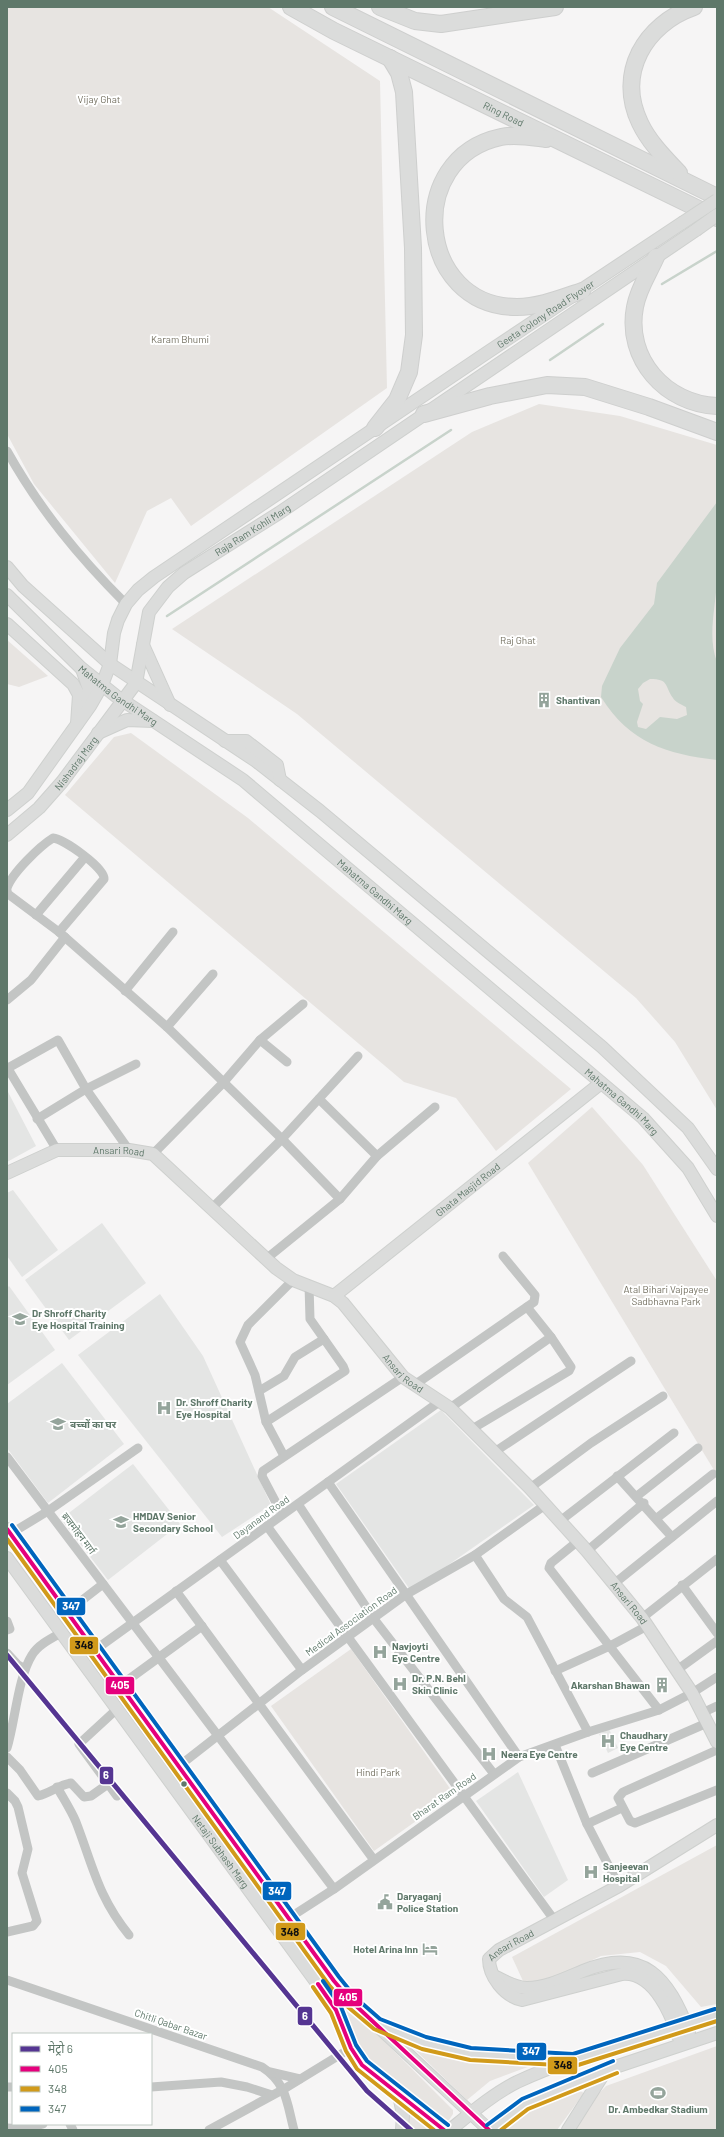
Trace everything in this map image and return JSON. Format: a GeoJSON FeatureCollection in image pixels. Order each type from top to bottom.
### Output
{"type":"FeatureCollection","features":[{"type":"Feature","properties":{"kind":"highway","name":"Ring Road"},"geometry":{"type":"LineString","coordinates":[[292,7],[334,32],[717,217]]}},
{"type":"Feature","properties":{"kind":"highway","name":"Ring Road"},"geometry":{"type":"LineString","coordinates":[[333,7],[717,196]]}},
{"type":"Feature","properties":{"kind":"highway"},"geometry":{"type":"LineString","coordinates":[[380,7],[415,21],[441,24],[555,7]]}},
{"type":"Feature","properties":{"kind":"highway"},"geometry":{"type":"LineString","coordinates":[[686,181],[659,152],[644,131],[634,105],[632,78],[634,67],[642,46],[656,29],[674,15],[694,7]]}},
{"type":"Feature","properties":{"kind":"highway"},"geometry":{"type":"LineString","coordinates":[[375,428],[398,400],[409,372],[414,335],[404,92],[399,73],[390,58]]}},
{"type":"Feature","properties":{"kind":"highway"},"geometry":{"type":"LineString","coordinates":[[560,141],[513,136],[489,141],[477,146],[458,161],[443,181],[434,205],[433,229],[439,253],[444,264],[456,279],[470,292],[486,300],[504,306],[528,306],[582,291]]}},
{"type":"Feature","properties":{"kind":"highway"},"geometry":{"type":"LineString","coordinates":[[656,256],[638,294],[635,307],[634,334],[640,354],[650,372],[670,391],[695,403],[717,406]]}},
{"type":"Feature","properties":{"kind":"highway"},"geometry":{"type":"LineString","coordinates":[[419,408],[490,396],[547,384],[584,387],[649,407],[717,432]]}},
{"type":"Feature","properties":{"kind":"main road","name":"Geeta Colony Road Flyover"},"geometry":{"type":"LineString","coordinates":[[419,408],[582,291],[717,200]]}},
{"type":"Feature","properties":{"kind":"main road","name":"Geeta Colony Road Flyover"},"geometry":{"type":"LineString","coordinates":[[375,428],[458,391],[656,256],[717,217]]}},
{"type":"Feature","properties":{"kind":"main road","name":"Raja Ram Kohli Marg"},"geometry":{"type":"LineString","coordinates":[[136,683],[149,612],[168,587],[184,572],[279,512],[419,408]]}},
{"type":"Feature","properties":{"kind":"main road","name":"Raja Ram Kohli Marg"},"geometry":{"type":"LineString","coordinates":[[102,685],[110,664],[114,633],[118,620],[126,604],[138,590],[154,577],[375,428]]}},
{"type":"Feature","properties":{"kind":"main road","name":"Mahatma Gandhi Marg"},"geometry":{"type":"LineString","coordinates":[[7,567],[34,596],[110,664],[136,683],[225,741],[280,780],[602,1047],[688,1128],[717,1169]]}},
{"type":"Feature","properties":{"kind":"main road","name":"Mahatma Gandhi Marg"},"geometry":{"type":"LineString","coordinates":[[7,595],[81,668],[123,700],[243,780],[643,1118],[688,1168],[717,1216]]}},
{"type":"Feature","properties":{"kind":"main road"},"geometry":{"type":"LineString","coordinates":[[7,624],[76,688],[89,697]]}},
{"type":"Feature","properties":{"kind":"main road"},"geometry":{"type":"LineString","coordinates":[[29,645],[43,631]]}},
{"type":"Feature","properties":{"kind":"main road"},"geometry":{"type":"LineString","coordinates":[[143,644],[170,705]]}},
{"type":"Feature","properties":{"kind":"main road"},"geometry":{"type":"LineString","coordinates":[[81,668],[88,683],[89,697],[86,712]]}},
{"type":"Feature","properties":{"kind":"main road","name":"Nishadraj Marg"},"geometry":{"type":"LineString","coordinates":[[7,835],[39,808],[62,782],[136,683]]}},
{"type":"Feature","properties":{"kind":"main road","name":"Nishadraj Marg"},"geometry":{"type":"LineString","coordinates":[[7,810],[28,793],[86,712],[102,685]]}},
{"type":"Feature","properties":{"kind":"main road"},"geometry":{"type":"LineString","coordinates":[[76,688],[79,708],[77,725]]}},
{"type":"Feature","properties":{"kind":"main road"},"geometry":{"type":"LineString","coordinates":[[98,732],[127,720],[154,721]]}},
{"type":"Feature","properties":{"kind":"main road","name":"Ghata Masjid Road"},"geometry":{"type":"LineString","coordinates":[[334,1296],[601,1083]]}},
{"type":"Feature","properties":{"kind":"main road","name":"Ansari Road"},"geometry":{"type":"LineString","coordinates":[[7,1173],[57,1150],[129,1150],[153,1154],[266,1259],[293,1280],[334,1296],[350,1311],[402,1377],[413,1386],[450,1408],[496,1452],[588,1552],[644,1622],[677,1670],[692,1693],[717,1742]]}},
{"type":"Feature","properties":{"kind":"main road","name":"Netaji Subhash Marg"},"geometry":{"type":"LineString","coordinates":[[8,1532],[121,1685],[334,1981],[352,2002],[378,2024],[490,2130]]}},
{"type":"Feature","properties":{"kind":"main road","name":"Netaji Subhash Marg"},"geometry":{"type":"LineString","coordinates":[[7,1558],[330,2001],[351,2048],[362,2065],[444,2130]]}},
{"type":"Feature","properties":{"kind":"main road","name":"Ansari Road"},"geometry":{"type":"LineString","coordinates":[[686,2042],[681,2028],[654,1990],[645,1980],[635,1974],[615,1976],[522,2000],[508,1995],[502,1989],[496,1977],[489,1968],[489,1959],[492,1955],[618,1886],[717,1825]]}},
{"type":"Feature","properties":{"kind":"main road"},"geometry":{"type":"LineString","coordinates":[[450,2130],[472,2112],[517,2082],[574,2060],[717,2016]]}},
{"type":"Feature","properties":{"kind":"main road"},"geometry":{"type":"LineString","coordinates":[[378,2024],[424,2043],[470,2054],[574,2060]]}},
{"type":"Feature","properties":{"kind":"main road"},"geometry":{"type":"LineString","coordinates":[[490,2130],[525,2104],[606,2070],[686,2042],[717,2033]]}},
{"type":"Feature","properties":{"kind":"main road"},"geometry":{"type":"LineString","coordinates":[[568,2130],[606,2070]]}},
{"type":"Feature","properties":{"kind":"main road"},"geometry":{"type":"LineString","coordinates":[[399,2094],[403,2115],[402,2130]]}},
{"type":"Feature","properties":{"kind":"street"},"geometry":{"type":"LineString","coordinates":[[7,451],[28,489],[64,537],[126,604]]}},
{"type":"Feature","properties":{"kind":"street"},"geometry":{"type":"LineString","coordinates":[[7,1000],[31,980],[62,935],[104,878],[102,871],[85,857],[65,842],[53,838],[27,861],[12,878],[7,890],[8,894],[62,935],[167,1027],[282,1139],[340,1199]]}},
{"type":"Feature","properties":{"kind":"street"},"geometry":{"type":"LineString","coordinates":[[36,915],[85,857]]}},
{"type":"Feature","properties":{"kind":"street"},"geometry":{"type":"LineString","coordinates":[[125,991],[173,932]]}},
{"type":"Feature","properties":{"kind":"street"},"geometry":{"type":"LineString","coordinates":[[167,1027],[213,974]]}},
{"type":"Feature","properties":{"kind":"street"},"geometry":{"type":"LineString","coordinates":[[153,1154],[223,1082],[260,1040],[303,1004]]}},
{"type":"Feature","properties":{"kind":"street"},"geometry":{"type":"LineString","coordinates":[[57,1150],[7,1068],[58,1040],[86,1089],[129,1150]]}},
{"type":"Feature","properties":{"kind":"street"},"geometry":{"type":"LineString","coordinates":[[260,1040],[287,1062]]}},
{"type":"Feature","properties":{"kind":"street"},"geometry":{"type":"LineString","coordinates":[[211,1208],[282,1139],[358,1056]]}},
{"type":"Feature","properties":{"kind":"street"},"geometry":{"type":"LineString","coordinates":[[37,1119],[86,1089],[136,1064]]}},
{"type":"Feature","properties":{"kind":"street"},"geometry":{"type":"LineString","coordinates":[[319,1099],[377,1156]]}},
{"type":"Feature","properties":{"kind":"street"},"geometry":{"type":"LineString","coordinates":[[266,1259],[340,1199],[377,1156],[435,1107]]}},
{"type":"Feature","properties":{"kind":"street"},"geometry":{"type":"LineString","coordinates":[[413,1386],[534,1302],[535,1295],[503,1256]]}},
{"type":"Feature","properties":{"kind":"street"},"geometry":{"type":"LineString","coordinates":[[284,1456],[266,1422],[255,1375],[240,1346],[240,1339],[248,1325],[293,1280]]}},
{"type":"Feature","properties":{"kind":"street"},"geometry":{"type":"LineString","coordinates":[[266,1422],[345,1371],[310,1319],[309,1285]]}},
{"type":"Feature","properties":{"kind":"street"},"geometry":{"type":"LineString","coordinates":[[472,1429],[570,1370],[571,1367],[551,1337],[528,1307]]}},
{"type":"Feature","properties":{"kind":"street"},"geometry":{"type":"LineString","coordinates":[[450,1408],[551,1337]]}},
{"type":"Feature","properties":{"kind":"street"},"geometry":{"type":"LineString","coordinates":[[259,1391],[284,1376],[294,1357],[324,1339]]}},
{"type":"Feature","properties":{"kind":"street"},"geometry":{"type":"LineString","coordinates":[[496,1452],[631,1361]]}},
{"type":"Feature","properties":{"kind":"street"},"geometry":{"type":"LineString","coordinates":[[282,1514],[262,1474],[284,1456],[402,1377]]}},
{"type":"Feature","properties":{"kind":"street"},"geometry":{"type":"LineString","coordinates":[[530,1488],[591,1443],[663,1396]]}},
{"type":"Feature","properties":{"kind":"street","name":"Dayanand Road"},"geometry":{"type":"LineString","coordinates":[[95,1650],[439,1402]]}},
{"type":"Feature","properties":{"kind":"street"},"geometry":{"type":"LineString","coordinates":[[560,1521],[674,1433]]}},
{"type":"Feature","properties":{"kind":"street"},"geometry":{"type":"LineString","coordinates":[[8,1532],[48,1511],[138,1448]]}},
{"type":"Feature","properties":{"kind":"street"},"geometry":{"type":"LineString","coordinates":[[637,1496],[698,1448]]}},
{"type":"Feature","properties":{"kind":"street","name":"ब्रजमोहन मार्ग"},"geometry":{"type":"LineString","coordinates":[[7,1457],[160,1657],[334,1889]]}},
{"type":"Feature","properties":{"kind":"street"},"geometry":{"type":"LineString","coordinates":[[657,1518],[713,1474]]}},
{"type":"Feature","properties":{"kind":"street"},"geometry":{"type":"LineString","coordinates":[[617,1476],[644,1503],[672,1537]]}},
{"type":"Feature","properties":{"kind":"street"},"geometry":{"type":"LineString","coordinates":[[328,1482],[405,1595],[519,1757]]}},
{"type":"Feature","properties":{"kind":"street"},"geometry":{"type":"LineString","coordinates":[[614,1583],[717,1501]]}},
{"type":"Feature","properties":{"kind":"street"},"geometry":{"type":"LineString","coordinates":[[588,1552],[644,1503]]}},
{"type":"Feature","properties":{"kind":"street"},"geometry":{"type":"LineString","coordinates":[[298,1504],[374,1619],[494,1774]]}},
{"type":"Feature","properties":{"kind":"street","name":"Medical Association Road"},"geometry":{"type":"LineString","coordinates":[[179,1766],[302,1670],[405,1595],[475,1555],[545,1505]]}},
{"type":"Feature","properties":{"kind":"street"},"geometry":{"type":"LineString","coordinates":[[267,1526],[555,1921]]}},
{"type":"Feature","properties":{"kind":"street"},"geometry":{"type":"LineString","coordinates":[[578,1541],[551,1563],[549,1568],[659,1710]]}},
{"type":"Feature","properties":{"kind":"street"},"geometry":{"type":"LineString","coordinates":[[475,1555],[504,1599],[528,1617],[588,1732]]}},
{"type":"Feature","properties":{"kind":"street"},"geometry":{"type":"LineString","coordinates":[[220,1560],[302,1670]]}},
{"type":"Feature","properties":{"kind":"street"},"geometry":{"type":"LineString","coordinates":[[555,1671],[610,1646],[644,1622],[682,1585],[716,1562]]}},
{"type":"Feature","properties":{"kind":"street"},"geometry":{"type":"LineString","coordinates":[[67,1612],[104,1584]]}},
{"type":"Feature","properties":{"kind":"street"},"geometry":{"type":"LineString","coordinates":[[682,1585],[717,1633]]}},
{"type":"Feature","properties":{"kind":"street"},"geometry":{"type":"LineString","coordinates":[[176,1591],[260,1703],[374,1860]]}},
{"type":"Feature","properties":{"kind":"street"},"geometry":{"type":"LineString","coordinates":[[7,1621],[10,1629],[7,1630]]}},
{"type":"Feature","properties":{"kind":"street"},"geometry":{"type":"LineString","coordinates":[[121,1685],[202,1626]]}},
{"type":"Feature","properties":{"kind":"street"},"geometry":{"type":"LineString","coordinates":[[7,1748],[25,1669],[32,1655],[39,1647],[61,1633]]}},
{"type":"Feature","properties":{"kind":"street"},"geometry":{"type":"LineString","coordinates":[[677,1670],[717,1641]]}},
{"type":"Feature","properties":{"kind":"street"},"geometry":{"type":"LineString","coordinates":[[7,1653],[18,1665],[25,1669]]}},
{"type":"Feature","properties":{"kind":"street","name":"Bharat Ram Road"},"geometry":{"type":"LineString","coordinates":[[289,1918],[334,1889],[463,1795],[519,1757],[588,1732],[659,1710],[692,1693],[717,1677]]}},
{"type":"Feature","properties":{"kind":"street"},"geometry":{"type":"LineString","coordinates":[[592,1773],[705,1718],[717,1706]]}},
{"type":"Feature","properties":{"kind":"street"},"geometry":{"type":"LineString","coordinates":[[116,1796],[79,1744],[117,1709]]}},
{"type":"Feature","properties":{"kind":"street"},"geometry":{"type":"LineString","coordinates":[[555,1745],[587,1824],[618,1886]]}},
{"type":"Feature","properties":{"kind":"street"},"geometry":{"type":"LineString","coordinates":[[717,1750],[623,1792],[618,1796],[622,1808],[630,1820],[635,1823],[717,1790]]}},
{"type":"Feature","properties":{"kind":"street"},"geometry":{"type":"LineString","coordinates":[[7,1757],[20,1770],[38,1796],[57,1787],[71,1783],[84,1797],[91,1796],[108,1784]]}},
{"type":"Feature","properties":{"kind":"street"},"geometry":{"type":"LineString","coordinates":[[57,1787],[75,1822],[100,1890],[116,1918],[129,1935]]}},
{"type":"Feature","properties":{"kind":"street"},"geometry":{"type":"LineString","coordinates":[[7,1793],[15,1801],[18,1807],[26,1842],[27,1857],[22,1874],[37,1921],[33,1926],[7,1932]]}},
{"type":"Feature","properties":{"kind":"street"},"geometry":{"type":"LineString","coordinates":[[587,1824],[622,1808]]}},
{"type":"Feature","properties":{"kind":"street","name":"Chitli Qabar Bazar"},"geometry":{"type":"LineString","coordinates":[[7,1980],[247,2061],[269,2072],[284,2089],[293,2128]]}},
{"type":"Feature","properties":{"kind":"street"},"geometry":{"type":"LineString","coordinates":[[208,2130],[284,2089],[351,2048]]}},
{"type":"Feature","properties":{"kind":"street"},"geometry":{"type":"LineString","coordinates":[[269,2072],[300,2079]]}},
{"type":"Feature","properties":{"kind":"street"},"geometry":{"type":"LineString","coordinates":[[152,2087],[221,2082],[248,2087],[272,2095]]}},
{"type":"Feature","properties":{"kind":"street"},"geometry":{"type":"LineString","coordinates":[[7,2128],[24,2129],[39,2125]]}},
{"type":"Feature","properties":{"kind":"shaded area"},"geometry":{"type":"Polygon","coordinates":[[[717,502],[717,579],[712,632],[714,652],[717,662],[717,760],[681,754],[651,744],[637,736],[624,725],[612,713],[601,697],[602,686],[620,648],[654,604],[657,583],[717,502]],[[650,679],[643,683],[638,689],[640,701],[643,704],[637,722],[638,727],[646,729],[660,717],[677,719],[687,715],[686,707],[674,699],[663,682],[656,679],[650,679]]]}},
{"type":"Feature","properties":{"kind":"shaded area"},"geometry":{"type":"Polygon","coordinates":[[[7,1090],[36,1146],[7,1162],[7,1090]]]}},
{"type":"Feature","properties":{"kind":"shaded area"},"geometry":{"type":"Polygon","coordinates":[[[13,1190],[58,1250],[22,1277],[7,1256],[7,1193],[13,1190]]]}},
{"type":"Feature","properties":{"kind":"shaded area"},"geometry":{"type":"Polygon","coordinates":[[[102,1223],[146,1283],[69,1340],[25,1280],[102,1223]]]}},
{"type":"Feature","properties":{"kind":"shaded area","name":"Dr Shroff Charity Eye Hospital Training"},"geometry":{"type":"Polygon","coordinates":[[[9,1286],[55,1350],[7,1385],[7,1288],[9,1286]]]}},
{"type":"Feature","properties":{"kind":"shaded area"},"geometry":{"type":"Polygon","coordinates":[[[160,1294],[203,1356],[271,1505],[222,1537],[78,1355],[160,1294]]]}},
{"type":"Feature","properties":{"kind":"shaded area","name":"बच्चों का घर"},"geometry":{"type":"Polygon","coordinates":[[[62,1363],[124,1444],[48,1503],[7,1448],[7,1404],[62,1363]]]}},
{"type":"Feature","properties":{"kind":"shaded area"},"geometry":{"type":"Polygon","coordinates":[[[441,1410],[534,1505],[411,1591],[336,1484],[441,1410]]]}},
{"type":"Feature","properties":{"kind":"shaded area","name":"HMDAV Senior Secondary School"},"geometry":{"type":"Polygon","coordinates":[[[133,1464],[180,1524],[108,1580],[61,1519],[133,1464]]]}},
{"type":"Feature","properties":{"kind":"shaded area","name":"Chaudhary Eye Centre"},"geometry":{"type":"Polygon","coordinates":[[[609,1729],[618,1748],[608,1753],[599,1734],[609,1729]]]}},
{"type":"Feature","properties":{"kind":"shaded area"},"geometry":{"type":"Polygon","coordinates":[[[518,1772],[568,1880],[544,1897],[476,1801],[518,1772]]]}},
{"type":"Feature","properties":{"kind":"green space","name":"Karam Bhumi"},"geometry":{"type":"Polygon","coordinates":[[[7,7],[268,7],[380,81],[387,388],[191,526],[171,498],[147,511],[115,583],[34,484],[7,434],[7,7]]]}},
{"type":"Feature","properties":{"kind":"green space","name":"Raj Ghat"},"geometry":{"type":"Polygon","coordinates":[[[539,404],[620,416],[717,445],[717,1110],[675,1042],[636,998],[297,714],[172,629],[472,432],[539,404]]]}},
{"type":"Feature","properties":{"kind":"green space"},"geometry":{"type":"Polygon","coordinates":[[[7,640],[48,676],[19,687],[7,684],[7,640]]]}},
{"type":"Feature","properties":{"kind":"green space"},"geometry":{"type":"Polygon","coordinates":[[[131,733],[248,818],[571,1089],[496,1151],[456,1098],[404,1082],[65,795],[114,737],[131,733]]]}},
{"type":"Feature","properties":{"kind":"green space","name":"Atal Bihari Vajpayee Sadbhavna Park"},"geometry":{"type":"Polygon","coordinates":[[[592,1107],[643,1165],[717,1281],[717,1475],[528,1163],[592,1107]]]}},
{"type":"Feature","properties":{"kind":"green space","name":"Hindi Park"},"geometry":{"type":"Polygon","coordinates":[[[351,1649],[454,1794],[374,1851],[271,1706],[351,1649]]]}},
{"type":"Feature","properties":{"kind":"green space"},"geometry":{"type":"Polygon","coordinates":[[[717,1845],[717,2004],[701,2007],[666,1966],[640,1952],[601,1956],[547,1981],[523,1981],[512,1957],[717,1845]]]}},
{"type":"Feature","properties":{"kind":"green space"},"geometry":{"type":"Polygon","coordinates":[[[345,2002],[453,2110],[453,2114],[449,2120],[442,2121],[360,2057],[340,2005],[345,2002]]]}},
{"type":"Feature","properties":{"kind":"green space"},"geometry":{"type":"Polygon","coordinates":[[[410,2045],[544,2061],[490,2081],[467,2100],[410,2045]]]}},
{"type":"Feature","properties":{"kind":"green space","name":"Dr. Ambedkar Stadium"},"geometry":{"type":"Polygon","coordinates":[[[717,2046],[717,2130],[576,2130],[592,2101],[606,2086],[717,2046]]]}},
{"type":"Feature","properties":{"kind":"green space"},"geometry":{"type":"Polygon","coordinates":[[[567,2089],[578,2090],[584,2093],[557,2130],[501,2130],[506,2116],[567,2089]]]}},
{"type":"Feature","properties":{"kind":"green space"},"geometry":{"type":"Polygon","coordinates":[[[407,2110],[429,2130],[408,2130],[407,2110]]]}},
{"type":"Feature","properties":{"kind":"waterway"},"geometry":{"type":"LineString","coordinates":[[662,284],[717,251]]}},
{"type":"Feature","properties":{"kind":"waterway"},"geometry":{"type":"LineString","coordinates":[[550,360],[603,324]]}},
{"type":"Feature","properties":{"kind":"waterway"},"geometry":{"type":"LineString","coordinates":[[167,616],[451,430]]}},
{"type":"Feature","properties":{"kind":"metro line","name":"6"},"geometry":{"type":"LineString","coordinates":[[7,1655],[367,2091],[411,2130]]}},
{"type":"Feature","properties":{"kind":"transit line","name":"347"},"geometry":{"type":"LineString","coordinates":[[12,1525],[339,1977],[356,1998],[380,2019],[426,2037],[471,2048],[573,2054],[715,2009]]}},
{"type":"Feature","properties":{"kind":"transit line","name":"405"},"geometry":{"type":"LineString","coordinates":[[7,1529],[334,1981],[352,2002],[489,2130]]}},
{"type":"Feature","properties":{"kind":"transit line","name":"348"},"geometry":{"type":"LineString","coordinates":[[7,1539],[329,1985],[348,2007],[374,2029],[422,2049],[470,2060],[575,2066],[717,2021]]}},
{"type":"Feature","properties":{"kind":"transit line","name":"347"},"geometry":{"type":"LineString","coordinates":[[323,1981],[341,2007],[356,2045],[367,2061],[448,2125]]}},
{"type":"Feature","properties":{"kind":"transit line","name":"405"},"geometry":{"type":"LineString","coordinates":[[318,1984],[336,2010],[351,2048],[362,2065],[444,2130]]}},
{"type":"Feature","properties":{"kind":"transit line","name":"348"},"geometry":{"type":"LineString","coordinates":[[313,1987],[331,2013],[346,2051],[357,2069],[434,2130]]}},
{"type":"Feature","properties":{"kind":"transit line","name":"347"},"geometry":{"type":"LineString","coordinates":[[487,2125],[522,2099],[613,2061]]}},
{"type":"Feature","properties":{"kind":"transit line","name":"348"},"geometry":{"type":"LineString","coordinates":[[501,2130],[528,2109],[617,2073]]}},
{"type":"Feature","properties":{"kind":"place","name":"Shantivan"},"geometry":{"type":"Point","coordinates":[544,700]}},
{"type":"Feature","properties":{"kind":"place","name":"Dr Shroff Charity Eye Hospital Training"},"geometry":{"type":"Point","coordinates":[20,1319]}},
{"type":"Feature","properties":{"kind":"place","name":"Dr. Shroff Charity Eye Hospital"},"geometry":{"type":"Point","coordinates":[164,1408]}},
{"type":"Feature","properties":{"kind":"place","name":"बच्चों का घर"},"geometry":{"type":"Point","coordinates":[58,1424]}},
{"type":"Feature","properties":{"kind":"place","name":"HMDAV Senior Secondary School"},"geometry":{"type":"Point","coordinates":[121,1522]}},
{"type":"Feature","properties":{"kind":"place","name":"Navjoyti Eye Centre"},"geometry":{"type":"Point","coordinates":[380,1652]}},
{"type":"Feature","properties":{"kind":"place","name":"Dr. P.N. Behl Skin Clinic"},"geometry":{"type":"Point","coordinates":[400,1684]}},
{"type":"Feature","properties":{"kind":"place","name":"Akarshan Bhawan"},"geometry":{"type":"Point","coordinates":[662,1685]}},
{"type":"Feature","properties":{"kind":"place","name":"Chaudhary Eye Centre"},"geometry":{"type":"Point","coordinates":[608,1741]}},
{"type":"Feature","properties":{"kind":"place","name":"Neera Eye Centre"},"geometry":{"type":"Point","coordinates":[489,1754]}},
{"type":"Feature","properties":{"kind":"place","name":"Sanjeevan Hospital"},"geometry":{"type":"Point","coordinates":[591,1872]}},
{"type":"Feature","properties":{"kind":"place","name":"Daryaganj Police Station"},"geometry":{"type":"Point","coordinates":[385,1902]}},
{"type":"Feature","properties":{"kind":"place","name":"Hotel Arina Inn"},"geometry":{"type":"Point","coordinates":[430,1949]}},
{"type":"Feature","properties":{"kind":"place","name":"Dr. Ambedkar Stadium"},"geometry":{"type":"Point","coordinates":[658,2093]}},
{"type":"Feature","properties":{"kind":"park label","name":"Vijay Ghat"},"geometry":{"type":"Point","coordinates":[99,99]}}]}
